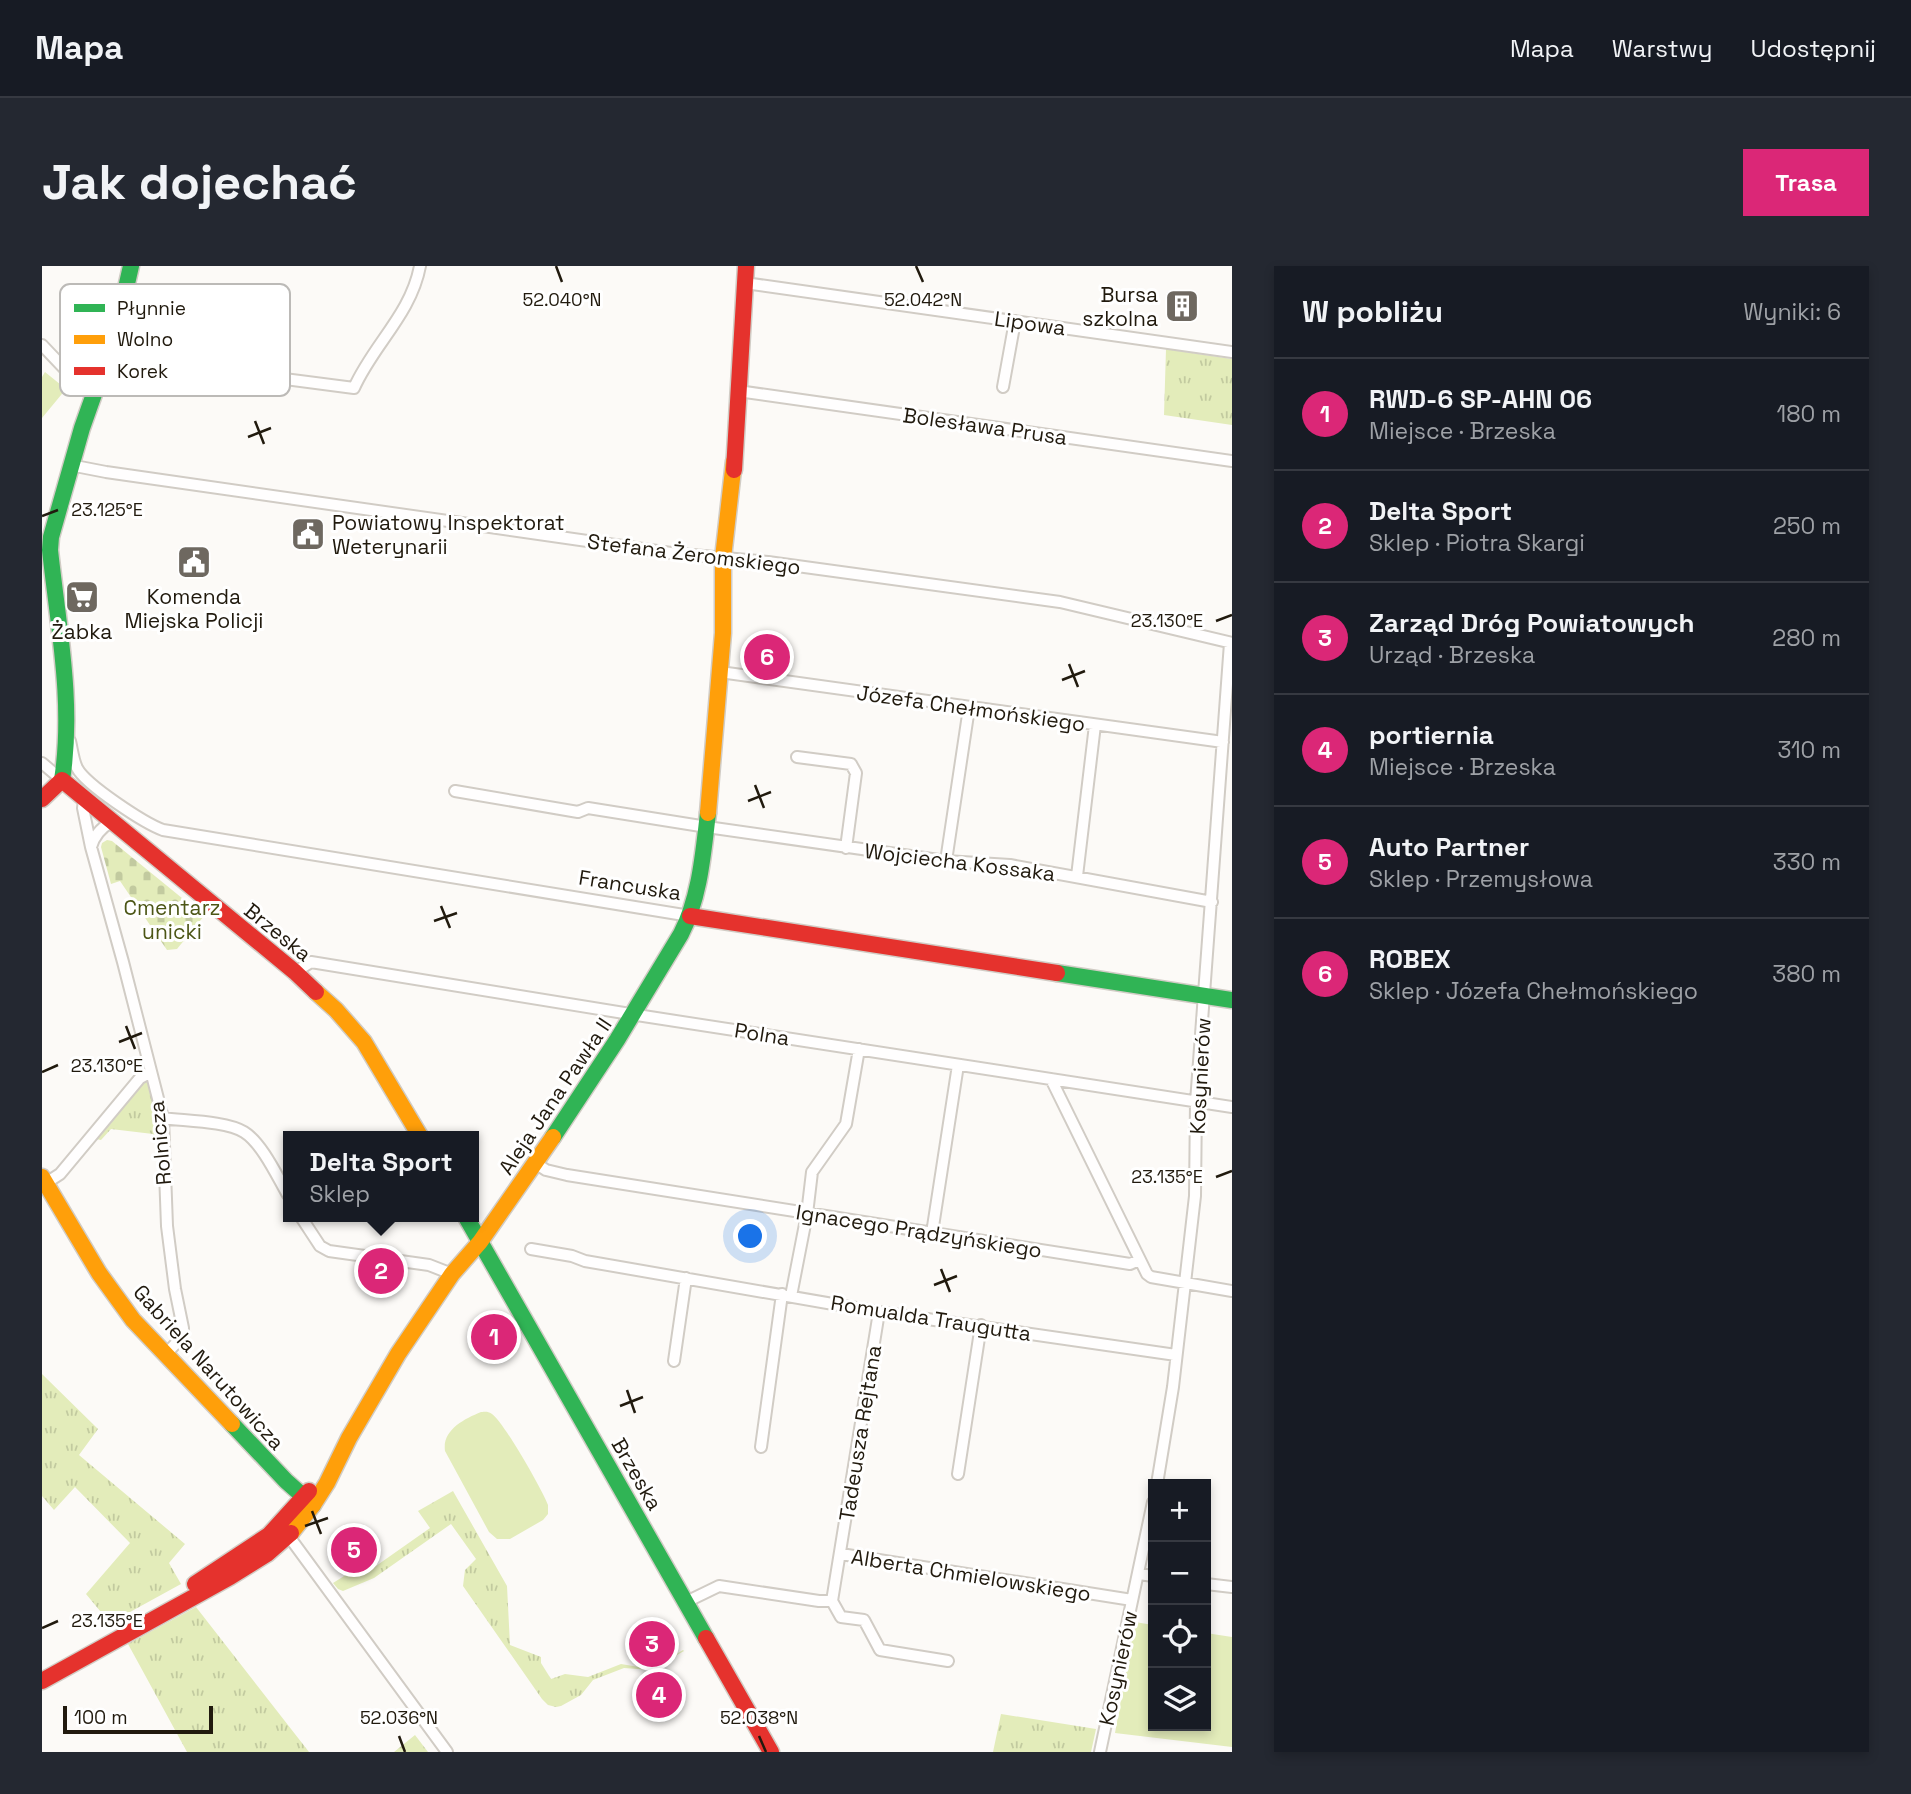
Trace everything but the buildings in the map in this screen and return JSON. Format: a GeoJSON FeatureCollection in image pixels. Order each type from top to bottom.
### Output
{"type":"FeatureCollection","features":[{"type":"Feature","properties":{"kind":"street"},"geometry":{"type":"LineString","coordinates":[[127,284],[131,266]]}},
{"type":"Feature","properties":{"kind":"street"},"geometry":{"type":"LineString","coordinates":[[290,380],[354,388],[362,370],[408,302],[420,266]]}},
{"type":"Feature","properties":{"kind":"street","name":"Lipowa"},"geometry":{"type":"LineString","coordinates":[[745,274],[1015,321],[1232,352]]}},
{"type":"Feature","properties":{"kind":"street","name":"Aleja Jana Pawła II"},"geometry":{"type":"LineString","coordinates":[[42,1681],[209,1577],[285,1525],[308,1502],[398,1354],[452,1275],[480,1242],[535,1163],[634,1014],[690,916],[702,862],[711,794],[745,274]]}},
{"type":"Feature","properties":{"kind":"street"},"geometry":{"type":"LineString","coordinates":[[1003,387],[1015,321]]}},
{"type":"Feature","properties":{"kind":"street"},"geometry":{"type":"LineString","coordinates":[[42,345],[60,364]]}},
{"type":"Feature","properties":{"kind":"street","name":"Bolesława Prusa"},"geometry":{"type":"LineString","coordinates":[[738,391],[1232,461]]}},
{"type":"Feature","properties":{"kind":"street"},"geometry":{"type":"LineString","coordinates":[[42,799],[62,780],[68,733],[48,523],[92,396]]}},
{"type":"Feature","properties":{"kind":"street","name":"Stefana Żeromskiego"},"geometry":{"type":"LineString","coordinates":[[70,465],[489,527],[1060,602],[1231,643]]}},
{"type":"Feature","properties":{"kind":"street","name":"Kosynierów"},"geometry":{"type":"LineString","coordinates":[[1158,1479],[1173,1387],[1195,1196],[1196,1102],[1231,643]]}},
{"type":"Feature","properties":{"kind":"street","name":"Józefa Chełmońskiego"},"geometry":{"type":"LineString","coordinates":[[720,672],[1223,742]]}},
{"type":"Feature","properties":{"kind":"street"},"geometry":{"type":"LineString","coordinates":[[946,861],[969,708]]}},
{"type":"Feature","properties":{"kind":"street"},"geometry":{"type":"LineString","coordinates":[[1077,876],[1095,725]]}},
{"type":"Feature","properties":{"kind":"street","name":"Francuska"},"geometry":{"type":"LineString","coordinates":[[68,733],[77,768],[86,778],[130,813],[163,830],[690,916],[1232,1000]]}},
{"type":"Feature","properties":{"kind":"street"},"geometry":{"type":"LineString","coordinates":[[797,757],[850,764],[856,773],[846,848]]}},
{"type":"Feature","properties":{"kind":"street","name":"Brzeska"},"geometry":{"type":"LineString","coordinates":[[42,763],[295,972],[336,1010],[364,1042],[417,1131]]}},
{"type":"Feature","properties":{"kind":"street"},"geometry":{"type":"LineString","coordinates":[[454,791],[578,812],[588,808],[706,827]]}},
{"type":"Feature","properties":{"kind":"street","name":"Rolnicza"},"geometry":{"type":"LineString","coordinates":[[84,800],[83,808],[92,847],[163,1118],[167,1226],[183,1328],[182,1337],[165,1355]]}},
{"type":"Feature","properties":{"kind":"street"},"geometry":{"type":"LineString","coordinates":[[92,847],[97,834],[111,822]]}},
{"type":"Feature","properties":{"kind":"street","name":"Wojciecha Kossaka"},"geometry":{"type":"LineString","coordinates":[[706,827],[946,861],[1010,865],[1212,902]]}},
{"type":"Feature","properties":{"kind":"street","name":"Polna"},"geometry":{"type":"LineString","coordinates":[[295,972],[311,962],[1232,1107]]}},
{"type":"Feature","properties":{"kind":"street"},"geometry":{"type":"LineString","coordinates":[[761,1447],[787,1295],[807,1214],[812,1172],[846,1124],[859,1049]]}},
{"type":"Feature","properties":{"kind":"street"},"geometry":{"type":"LineString","coordinates":[[932,1233],[958,1065]]}},
{"type":"Feature","properties":{"kind":"street"},"geometry":{"type":"LineString","coordinates":[[44,1180],[60,1174],[140,1078],[151,1072]]}},
{"type":"Feature","properties":{"kind":"street"},"geometry":{"type":"LineString","coordinates":[[1051,1079],[1147,1274],[1151,1277],[1232,1291]]}},
{"type":"Feature","properties":{"kind":"street"},"geometry":{"type":"LineString","coordinates":[[163,1118],[220,1125],[244,1132],[260,1150],[283,1187]]}},
{"type":"Feature","properties":{"kind":"street","name":"Ignacego Prądzyńskiego"},"geometry":{"type":"LineString","coordinates":[[535,1163],[546,1170],[567,1175],[807,1214],[1130,1264],[1139,1260]]}},
{"type":"Feature","properties":{"kind":"street","name":"Gabriela Narutowicza"},"geometry":{"type":"LineString","coordinates":[[44,1180],[99,1273],[133,1320],[308,1502]]}},
{"type":"Feature","properties":{"kind":"street"},"geometry":{"type":"LineString","coordinates":[[304,1222],[320,1246],[330,1251],[429,1265],[452,1275]]}},
{"type":"Feature","properties":{"kind":"street","name":"Brzeska"},"geometry":{"type":"LineString","coordinates":[[469,1222],[771,1752]]}},
{"type":"Feature","properties":{"kind":"street","name":"Romualda Traugutta"},"geometry":{"type":"LineString","coordinates":[[531,1250],[879,1312],[1176,1355]]}},
{"type":"Feature","properties":{"kind":"street"},"geometry":{"type":"LineString","coordinates":[[674,1361],[686,1278]]}},
{"type":"Feature","properties":{"kind":"street","name":"Tadeusza Rejtana"},"geometry":{"type":"LineString","coordinates":[[841,1554],[879,1312]]}},
{"type":"Feature","properties":{"kind":"street"},"geometry":{"type":"LineString","coordinates":[[958,1474],[981,1325]]}},
{"type":"Feature","properties":{"kind":"street"},"geometry":{"type":"LineString","coordinates":[[285,1480],[290,1505],[285,1525],[447,1752]]}},
{"type":"Feature","properties":{"kind":"street","name":"Kosynierów"},"geometry":{"type":"LineString","coordinates":[[1100,1752],[1148,1528]]}},
{"type":"Feature","properties":{"kind":"street","name":"Alberta Chmielowskiego"},"geometry":{"type":"LineString","coordinates":[[832,1601],[841,1554],[1132,1600]]}},
{"type":"Feature","properties":{"kind":"street"},"geometry":{"type":"LineString","coordinates":[[1139,1574],[1148,1575]]}},
{"type":"Feature","properties":{"kind":"street"},"geometry":{"type":"LineString","coordinates":[[1211,1585],[1232,1587]]}},
{"type":"Feature","properties":{"kind":"street"},"geometry":{"type":"LineString","coordinates":[[686,1602],[719,1586],[832,1601],[841,1617],[864,1620],[880,1650],[948,1661]]}},
{"type":"Feature","properties":{"kind":"street","name":"Aleja Jana Pawła II"},"geometry":{"type":"LineString","coordinates":[[42,1670],[117,1634]]}},
{"type":"Feature","properties":{"kind":"green space"},"geometry":{"type":"Polygon","coordinates":[[[1166,349],[1232,359],[1232,425],[1164,415],[1166,349]]]}},
{"type":"Feature","properties":{"kind":"green space"},"geometry":{"type":"Polygon","coordinates":[[[45,372],[60,384],[60,396],[42,418],[42,377],[45,372]]]}},
{"type":"Feature","properties":{"kind":"green space","name":"Cmentarz unicki"},"geometry":{"type":"Polygon","coordinates":[[[107,840],[112,841],[204,916],[177,949],[167,950],[120,881],[111,884],[101,847],[107,840]]]}},
{"type":"Feature","properties":{"kind":"green space"},"geometry":{"type":"Polygon","coordinates":[[[148,1078],[157,1117],[158,1138],[153,1138],[153,1134],[111,1129],[101,1140],[96,1139],[139,1084],[148,1078]]]}},
{"type":"Feature","properties":{"kind":"green space"},"geometry":{"type":"Polygon","coordinates":[[[42,1374],[98,1429],[79,1455],[185,1544],[169,1563],[181,1584],[110,1623],[86,1594],[130,1543],[75,1487],[54,1510],[42,1496],[42,1374]]]}},
{"type":"Feature","properties":{"kind":"green space"},"geometry":{"type":"Polygon","coordinates":[[[481,1412],[492,1414],[505,1429],[548,1505],[548,1514],[543,1520],[510,1539],[497,1539],[489,1532],[445,1451],[447,1437],[451,1431],[461,1422],[481,1412]]]}},
{"type":"Feature","properties":{"kind":"green space"},"geometry":{"type":"Polygon","coordinates":[[[453,1491],[507,1586],[510,1645],[541,1657],[541,1663],[551,1679],[565,1674],[588,1677],[621,1664],[651,1669],[684,1651],[651,1670],[624,1668],[593,1680],[581,1695],[561,1706],[548,1705],[463,1586],[465,1570],[476,1559],[451,1524],[374,1578],[343,1591],[333,1583],[360,1566],[366,1573],[430,1528],[418,1511],[453,1491]]]}},
{"type":"Feature","properties":{"kind":"green space"},"geometry":{"type":"Polygon","coordinates":[[[196,1607],[309,1752],[187,1752],[128,1644],[196,1607]]]}},
{"type":"Feature","properties":{"kind":"green space"},"geometry":{"type":"Polygon","coordinates":[[[1135,1622],[1148,1624],[1148,1731],[1211,1731],[1211,1634],[1232,1637],[1232,1747],[1115,1733],[1135,1622]]]}},
{"type":"Feature","properties":{"kind":"green space"},"geometry":{"type":"Polygon","coordinates":[[[1001,1714],[1096,1729],[1091,1752],[993,1752],[1001,1714]]]}},
{"type":"Feature","properties":{"kind":"green space"},"geometry":{"type":"Polygon","coordinates":[[[415,1735],[428,1752],[394,1752],[415,1735]]]}},
{"type":"Feature","properties":{"kind":"traffic: fast"},"geometry":{"type":"LineString","coordinates":[[127,284],[131,266]]}},
{"type":"Feature","properties":{"kind":"traffic: fast"},"geometry":{"type":"LineString","coordinates":[[62,780],[66,694],[50,550],[51,537],[93,396]]}},
{"type":"Feature","properties":{"kind":"traffic: fast"},"geometry":{"type":"LineString","coordinates":[[553,1137],[617,1040],[681,934],[697,890],[708,813]]}},
{"type":"Feature","properties":{"kind":"traffic: fast"},"geometry":{"type":"LineString","coordinates":[[1057,973],[1232,1000]]}},
{"type":"Feature","properties":{"kind":"traffic: fast"},"geometry":{"type":"LineString","coordinates":[[469,1222],[706,1638]]}},
{"type":"Feature","properties":{"kind":"traffic: fast"},"geometry":{"type":"LineString","coordinates":[[232,1424],[286,1481],[313,1505]]}},
{"type":"Feature","properties":{"kind":"traffic: slow"},"geometry":{"type":"LineString","coordinates":[[708,813],[723,633],[723,558],[734,461]]}},
{"type":"Feature","properties":{"kind":"traffic: slow"},"geometry":{"type":"LineString","coordinates":[[316,992],[364,1042],[417,1131]]}},
{"type":"Feature","properties":{"kind":"traffic: slow"},"geometry":{"type":"LineString","coordinates":[[291,1533],[327,1483],[349,1438],[398,1354],[452,1274],[480,1242],[553,1137]]}},
{"type":"Feature","properties":{"kind":"traffic: slow"},"geometry":{"type":"LineString","coordinates":[[42,1177],[99,1273],[133,1320],[232,1424]]}},
{"type":"Feature","properties":{"kind":"traffic: jam"},"geometry":{"type":"LineString","coordinates":[[734,470],[746,266]]}},
{"type":"Feature","properties":{"kind":"traffic: jam"},"geometry":{"type":"LineString","coordinates":[[62,780],[316,992]]}},
{"type":"Feature","properties":{"kind":"traffic: jam"},"geometry":{"type":"LineString","coordinates":[[42,799],[62,780]]}},
{"type":"Feature","properties":{"kind":"traffic: jam"},"geometry":{"type":"LineString","coordinates":[[690,916],[1057,973]]}},
{"type":"Feature","properties":{"kind":"traffic: jam"},"geometry":{"type":"LineString","coordinates":[[195,1584],[269,1535],[309,1491]]}},
{"type":"Feature","properties":{"kind":"traffic: jam"},"geometry":{"type":"LineString","coordinates":[[42,1681],[230,1577],[267,1554],[291,1533]]}},
{"type":"Feature","properties":{"kind":"traffic: jam"},"geometry":{"type":"LineString","coordinates":[[706,1638],[771,1752]]}},
{"type":"Feature","properties":{"kind":"place","name":"Bursa szkolna"},"geometry":{"type":"Point","coordinates":[1182,306]}},
{"type":"Feature","properties":{"kind":"place","name":"Powiatowy Inspektorat Weterynarii"},"geometry":{"type":"Point","coordinates":[308,534]}},
{"type":"Feature","properties":{"kind":"place","name":"Komenda Miejska Policji"},"geometry":{"type":"Point","coordinates":[194,562]}},
{"type":"Feature","properties":{"kind":"place","name":"Żabka"},"geometry":{"type":"Point","coordinates":[82,597]}},
{"type":"Feature","properties":{"kind":"place","name":"ROBEX"},"geometry":{"type":"Point","coordinates":[767,657]}},
{"type":"Feature","properties":{"kind":"place","name":"Delta Sport"},"geometry":{"type":"Point","coordinates":[381,1271]}},
{"type":"Feature","properties":{"kind":"place","name":"RWD-6 SP-AHN 06"},"geometry":{"type":"Point","coordinates":[494,1337]}},
{"type":"Feature","properties":{"kind":"place","name":"Auto Partner"},"geometry":{"type":"Point","coordinates":[354,1550]}},
{"type":"Feature","properties":{"kind":"place","name":"Zarząd Dróg Powiatowych"},"geometry":{"type":"Point","coordinates":[652,1644]}},
{"type":"Feature","properties":{"kind":"place","name":"portiernia"},"geometry":{"type":"Point","coordinates":[659,1695]}}]}
